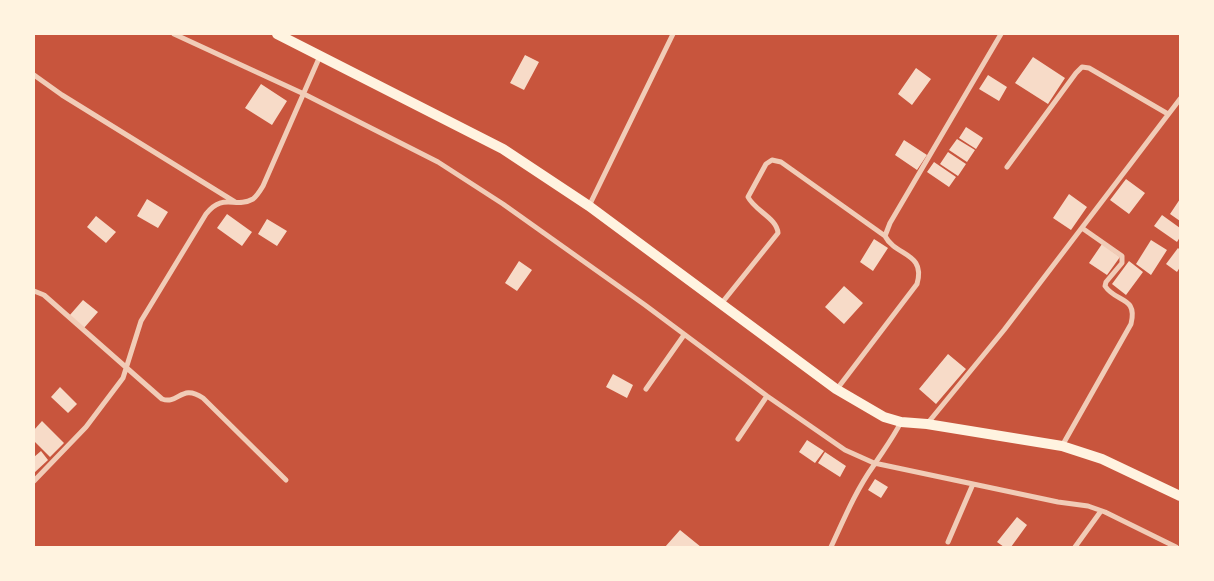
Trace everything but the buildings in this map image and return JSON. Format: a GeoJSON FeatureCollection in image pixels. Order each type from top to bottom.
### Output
{"type":"FeatureCollection","features":[{"type":"Feature","properties":{"kind":"main road"},"geometry":{"type":"LineString","coordinates":[[277,34],[503,149],[589,206],[836,389],[884,417],[901,422],[927,424],[1062,446],[1102,459],[1180,496]]}},
{"type":"Feature","properties":{"kind":"street"},"geometry":{"type":"LineString","coordinates":[[174,34],[304,94],[446,167],[503,204],[767,396],[845,450],[874,464],[1088,506],[1136,526],[1175,547]]}},
{"type":"Feature","properties":{"kind":"street"},"geometry":{"type":"LineString","coordinates":[[589,206],[673,34]]}},
{"type":"Feature","properties":{"kind":"street"},"geometry":{"type":"LineString","coordinates":[[885,236],[890,223],[1001,34]]}},
{"type":"Feature","properties":{"kind":"street"},"geometry":{"type":"LineString","coordinates":[[34,481],[86,427],[123,378],[141,320],[206,214],[213,206],[220,202],[253,199],[263,186],[320,55]]}},
{"type":"Feature","properties":{"kind":"street"},"geometry":{"type":"LineString","coordinates":[[1007,167],[1082,67],[1089,68],[1168,114]]}},
{"type":"Feature","properties":{"kind":"street"},"geometry":{"type":"LineString","coordinates":[[34,75],[62,95],[235,202]]}},
{"type":"Feature","properties":{"kind":"street"},"geometry":{"type":"LineString","coordinates":[[927,424],[1004,330],[1180,99]]}},
{"type":"Feature","properties":{"kind":"street"},"geometry":{"type":"LineString","coordinates":[[721,304],[778,233],[778,228],[751,204],[748,197],[766,164],[772,160],[781,162],[885,236],[888,242],[915,261],[919,268],[917,284],[836,389]]}},
{"type":"Feature","properties":{"kind":"street"},"geometry":{"type":"LineString","coordinates":[[1062,446],[1131,324],[1133,315],[1132,307],[1104,286],[1122,262],[1122,256],[1082,228]]}},
{"type":"Feature","properties":{"kind":"street"},"geometry":{"type":"LineString","coordinates":[[34,291],[44,295],[156,394],[167,401],[181,394],[195,392],[286,480]]}},
{"type":"Feature","properties":{"kind":"street"},"geometry":{"type":"LineString","coordinates":[[646,390],[684,335]]}},
{"type":"Feature","properties":{"kind":"street"},"geometry":{"type":"LineString","coordinates":[[738,439],[767,396]]}},
{"type":"Feature","properties":{"kind":"street"},"geometry":{"type":"LineString","coordinates":[[831,547],[850,504],[901,422]]}},
{"type":"Feature","properties":{"kind":"street"},"geometry":{"type":"LineString","coordinates":[[948,542],[973,484]]}},
{"type":"Feature","properties":{"kind":"street"},"geometry":{"type":"LineString","coordinates":[[1075,547],[1101,511]]}}]}
